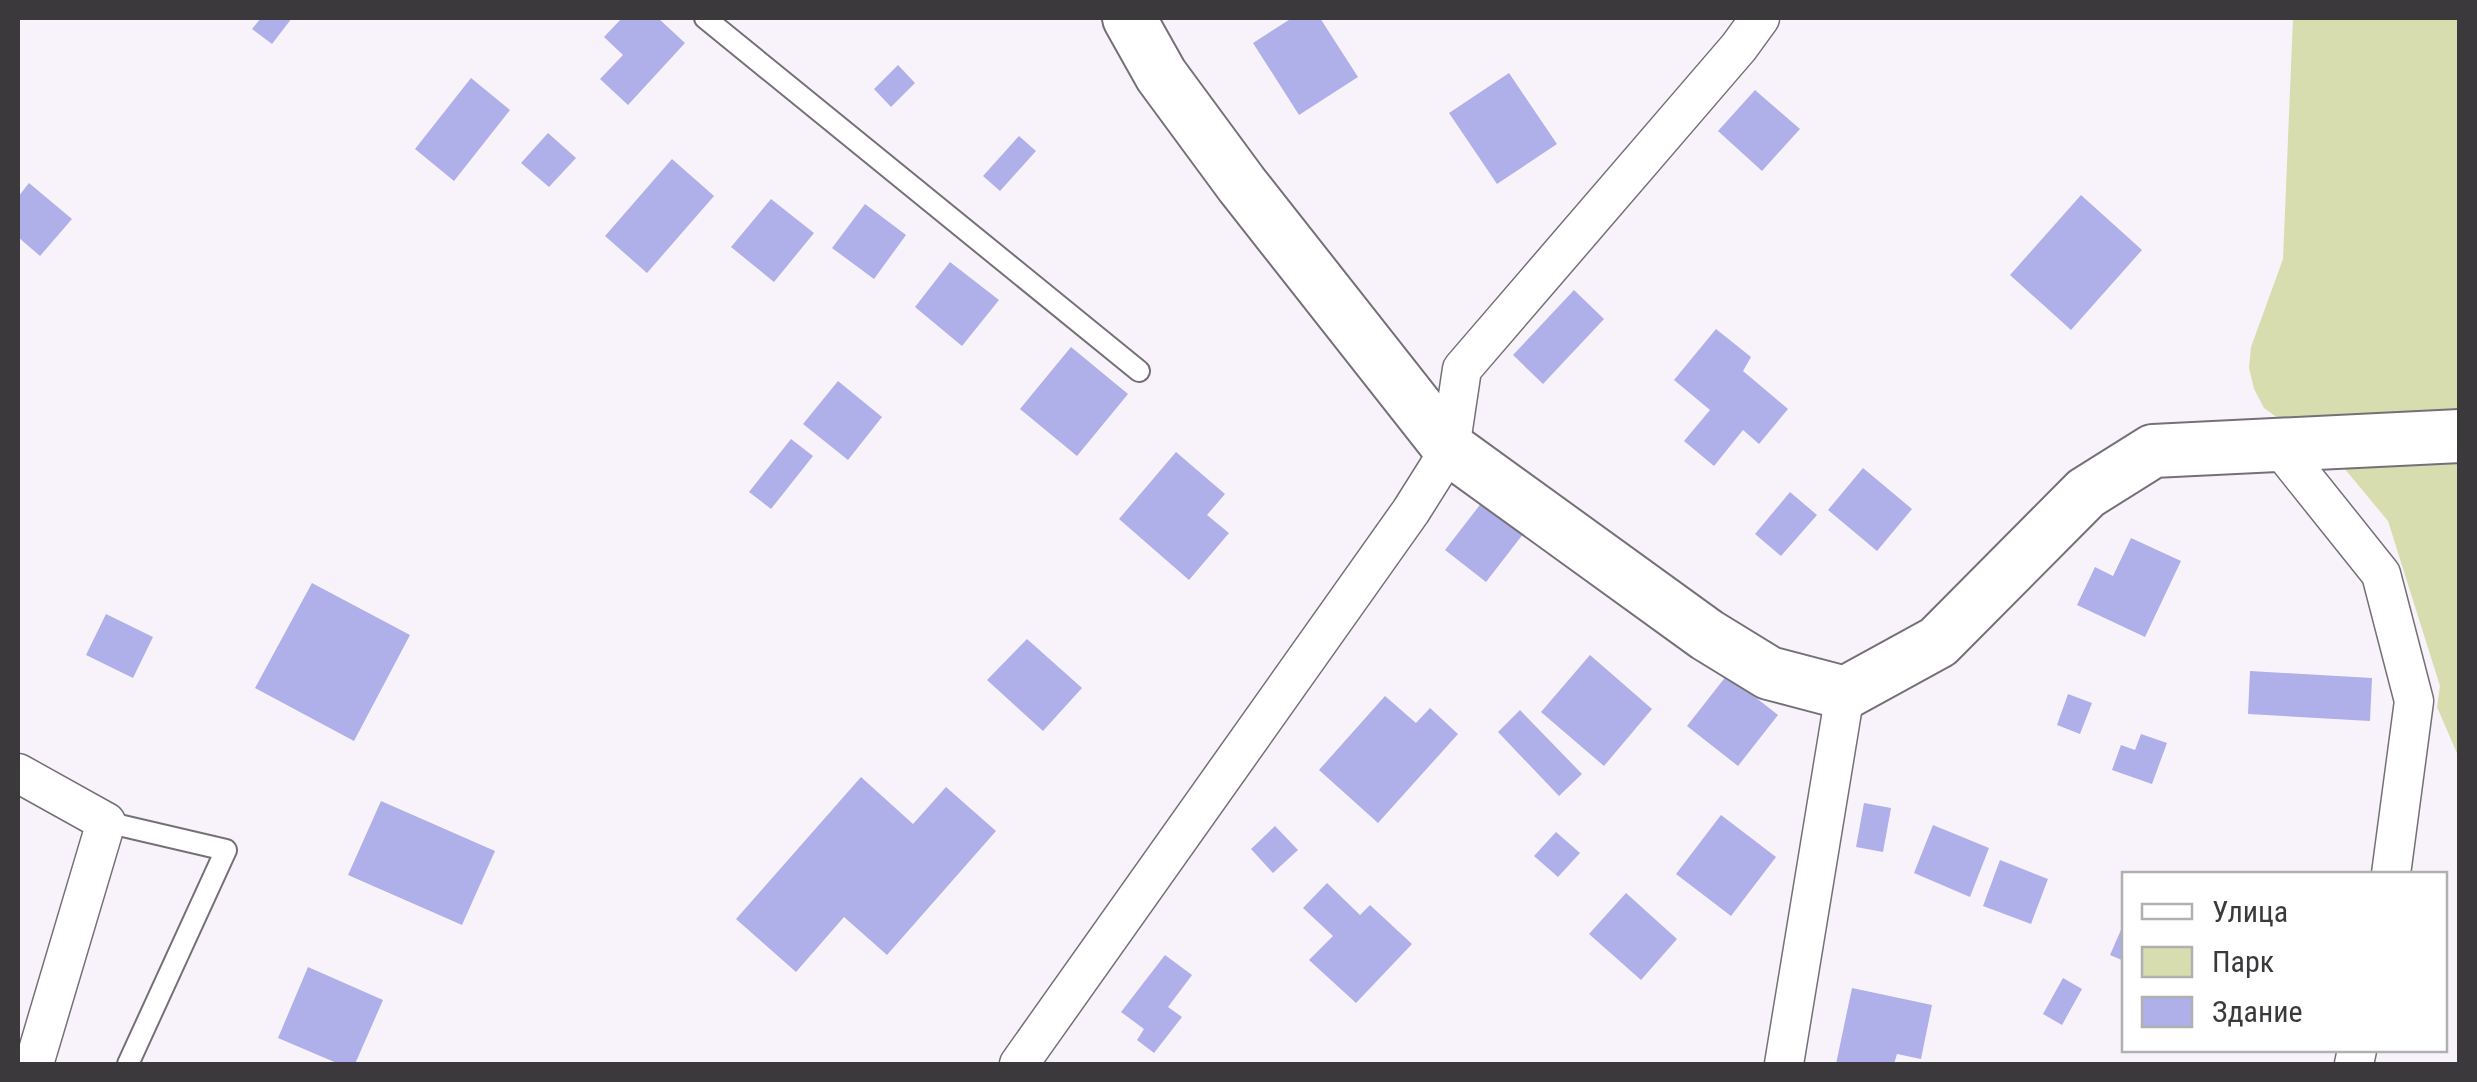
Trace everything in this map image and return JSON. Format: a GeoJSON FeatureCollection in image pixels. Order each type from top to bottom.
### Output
{"type":"FeatureCollection","features":[{"type":"Feature","properties":{"kind":"street"},"geometry":{"type":"LineString","coordinates":[[1129,18],[1162,75],[1242,185],[1450,448],[1707,635],[1769,673],[1846,693],[1938,642],[2086,494],[2153,451],[2460,436]]}},
{"type":"Feature","properties":{"kind":"street"},"geometry":{"type":"LineString","coordinates":[[1019,1064],[1410,511],[1450,448],[1462,369],[1760,18]]}},
{"type":"Feature","properties":{"kind":"street"},"geometry":{"type":"LineString","coordinates":[[2278,444],[2381,574],[2414,701],[2391,872]]}},
{"type":"Feature","properties":{"kind":"street"},"geometry":{"type":"LineString","coordinates":[[1784,1064],[1846,693]]}},
{"type":"Feature","properties":{"kind":"street"},"geometry":{"type":"LineString","coordinates":[[18,774],[106,822],[34,1064]]}},
{"type":"Feature","properties":{"kind":"lane"},"geometry":{"type":"LineString","coordinates":[[706,18],[1139,371]]}},
{"type":"Feature","properties":{"kind":"lane"},"geometry":{"type":"LineString","coordinates":[[106,822],[226,850],[128,1064]]}},
{"type":"Feature","properties":{"kind":"green space"},"geometry":{"type":"Polygon","coordinates":[[[2293,18],[2459,18],[2459,758],[2437,707],[2440,686],[2388,521],[2339,462],[2264,408],[2249,368],[2251,347],[2283,259],[2293,18]]]}},
{"type":"Feature","properties":{"kind":"building"},"geometry":{"type":"Polygon","coordinates":[[[261,18],[292,18],[272,44],[252,29],[261,18]]]}},
{"type":"Feature","properties":{"kind":"building"},"geometry":{"type":"Polygon","coordinates":[[[622,18],[658,18],[685,43],[628,105],[600,79],[623,55],[604,37],[622,18]]]}},
{"type":"Feature","properties":{"kind":"building"},"geometry":{"type":"Polygon","coordinates":[[[1292,18],[1320,18],[1358,77],[1299,115],[1253,43],[1292,18]]]}},
{"type":"Feature","properties":{"kind":"building"},"geometry":{"type":"Polygon","coordinates":[[[898,65],[915,83],[891,107],[874,89],[898,65]]]}},
{"type":"Feature","properties":{"kind":"building"},"geometry":{"type":"Polygon","coordinates":[[[1509,73],[1557,144],[1497,184],[1449,113],[1509,73]]]}},
{"type":"Feature","properties":{"kind":"building"},"geometry":{"type":"Polygon","coordinates":[[[471,78],[510,110],[454,181],[415,149],[471,78]]]}},
{"type":"Feature","properties":{"kind":"building"},"geometry":{"type":"Polygon","coordinates":[[[1755,90],[1800,129],[1762,171],[1718,131],[1755,90]]]}},
{"type":"Feature","properties":{"kind":"building"},"geometry":{"type":"Polygon","coordinates":[[[548,133],[576,158],[549,187],[521,163],[548,133]]]}},
{"type":"Feature","properties":{"kind":"building"},"geometry":{"type":"Polygon","coordinates":[[[1019,136],[1036,151],[1000,191],[983,176],[1019,136]]]}},
{"type":"Feature","properties":{"kind":"building"},"geometry":{"type":"Polygon","coordinates":[[[672,159],[714,196],[647,273],[605,236],[672,159]]]}},
{"type":"Feature","properties":{"kind":"building"},"geometry":{"type":"Polygon","coordinates":[[[29,183],[72,219],[40,256],[18,237],[18,197],[29,183]]]}},
{"type":"Feature","properties":{"kind":"building"},"geometry":{"type":"Polygon","coordinates":[[[2081,195],[2142,250],[2071,330],[2010,275],[2081,195]]]}},
{"type":"Feature","properties":{"kind":"building"},"geometry":{"type":"Polygon","coordinates":[[[771,199],[814,233],[774,282],[731,247],[771,199]]]}},
{"type":"Feature","properties":{"kind":"building"},"geometry":{"type":"Polygon","coordinates":[[[865,204],[906,235],[874,279],[832,248],[865,204]]]}},
{"type":"Feature","properties":{"kind":"building"},"geometry":{"type":"Polygon","coordinates":[[[950,262],[999,300],[962,346],[915,307],[950,262]]]}},
{"type":"Feature","properties":{"kind":"building"},"geometry":{"type":"Polygon","coordinates":[[[1574,290],[1604,319],[1543,384],[1513,355],[1574,290]]]}},
{"type":"Feature","properties":{"kind":"building"},"geometry":{"type":"Polygon","coordinates":[[[1716,329],[1751,357],[1743,371],[1788,409],[1759,444],[1743,430],[1714,466],[1684,441],[1710,410],[1674,380],[1716,329]]]}},
{"type":"Feature","properties":{"kind":"building"},"geometry":{"type":"Polygon","coordinates":[[[1071,347],[1128,394],[1077,456],[1020,409],[1071,347]]]}},
{"type":"Feature","properties":{"kind":"building"},"geometry":{"type":"Polygon","coordinates":[[[838,381],[882,417],[848,460],[803,424],[838,381]]]}},
{"type":"Feature","properties":{"kind":"building"},"geometry":{"type":"Polygon","coordinates":[[[791,439],[813,456],[771,509],[749,492],[791,439]]]}},
{"type":"Feature","properties":{"kind":"building"},"geometry":{"type":"Polygon","coordinates":[[[1176,452],[1225,494],[1207,515],[1229,533],[1189,580],[1119,519],[1176,452]]]}},
{"type":"Feature","properties":{"kind":"building"},"geometry":{"type":"Polygon","coordinates":[[[1863,468],[1912,509],[1877,551],[1828,510],[1863,468]]]}},
{"type":"Feature","properties":{"kind":"building"},"geometry":{"type":"Polygon","coordinates":[[[1790,492],[1817,515],[1781,556],[1755,534],[1790,492]]]}},
{"type":"Feature","properties":{"kind":"building"},"geometry":{"type":"Polygon","coordinates":[[[1486,497],[1527,529],[1486,582],[1445,550],[1486,497]]]}},
{"type":"Feature","properties":{"kind":"building"},"geometry":{"type":"Polygon","coordinates":[[[2131,538],[2181,561],[2145,637],[2077,605],[2095,567],[2113,576],[2131,538]]]}},
{"type":"Feature","properties":{"kind":"building"},"geometry":{"type":"Polygon","coordinates":[[[312,583],[410,635],[354,741],[255,688],[312,583]]]}},
{"type":"Feature","properties":{"kind":"building"},"geometry":{"type":"Polygon","coordinates":[[[106,614],[153,637],[133,678],[86,655],[106,614]]]}},
{"type":"Feature","properties":{"kind":"building"},"geometry":{"type":"Polygon","coordinates":[[[1027,639],[1082,688],[1043,731],[987,680],[1027,639]]]}},
{"type":"Feature","properties":{"kind":"building"},"geometry":{"type":"Polygon","coordinates":[[[1590,655],[1652,709],[1604,766],[1541,712],[1590,655]]]}},
{"type":"Feature","properties":{"kind":"building"},"geometry":{"type":"Polygon","coordinates":[[[2250,671],[2372,678],[2370,721],[2248,714],[2250,671]]]}},
{"type":"Feature","properties":{"kind":"building"},"geometry":{"type":"Polygon","coordinates":[[[1727,675],[1778,715],[1738,766],[1687,726],[1727,675]]]}},
{"type":"Feature","properties":{"kind":"building"},"geometry":{"type":"Polygon","coordinates":[[[2068,694],[2092,703],[2080,734],[2057,725],[2068,694]]]}},
{"type":"Feature","properties":{"kind":"building"},"geometry":{"type":"Polygon","coordinates":[[[1385,696],[1416,723],[1430,708],[1458,734],[1378,823],[1319,770],[1385,696]]]}},
{"type":"Feature","properties":{"kind":"building"},"geometry":{"type":"Polygon","coordinates":[[[1520,710],[1582,774],[1559,796],[1498,732],[1520,710]]]}},
{"type":"Feature","properties":{"kind":"building"},"geometry":{"type":"Polygon","coordinates":[[[2141,734],[2167,743],[2152,784],[2112,770],[2121,745],[2135,750],[2141,734]]]}},
{"type":"Feature","properties":{"kind":"building"},"geometry":{"type":"Polygon","coordinates":[[[861,777],[913,824],[946,787],[996,831],[887,955],[844,917],[796,972],[736,919],[861,777]]]}},
{"type":"Feature","properties":{"kind":"building"},"geometry":{"type":"Polygon","coordinates":[[[381,801],[495,851],[462,925],[348,875],[381,801]]]}},
{"type":"Feature","properties":{"kind":"building"},"geometry":{"type":"Polygon","coordinates":[[[1864,803],[1891,808],[1883,852],[1856,847],[1864,803]]]}},
{"type":"Feature","properties":{"kind":"building"},"geometry":{"type":"Polygon","coordinates":[[[1721,815],[1776,857],[1731,916],[1676,874],[1721,815]]]}},
{"type":"Feature","properties":{"kind":"building"},"geometry":{"type":"Polygon","coordinates":[[[1933,825],[1989,848],[1970,897],[1914,873],[1933,825]]]}},
{"type":"Feature","properties":{"kind":"building"},"geometry":{"type":"Polygon","coordinates":[[[1275,826],[1298,850],[1273,873],[1251,849],[1275,826]]]}},
{"type":"Feature","properties":{"kind":"building"},"geometry":{"type":"Polygon","coordinates":[[[1556,832],[1580,853],[1558,877],[1534,856],[1556,832]]]}},
{"type":"Feature","properties":{"kind":"building"},"geometry":{"type":"Polygon","coordinates":[[[2000,860],[2048,879],[2031,924],[1983,906],[2000,860]]]}},
{"type":"Feature","properties":{"kind":"building"},"geometry":{"type":"Polygon","coordinates":[[[1327,883],[1360,915],[1370,905],[1412,944],[1356,1003],[1309,960],[1333,936],[1303,908],[1327,883]]]}},
{"type":"Feature","properties":{"kind":"building"},"geometry":{"type":"Polygon","coordinates":[[[1626,893],[1677,939],[1641,980],[1589,934],[1626,893]]]}},
{"type":"Feature","properties":{"kind":"building"},"geometry":{"type":"Polygon","coordinates":[[[2122,928],[2122,960],[2110,955],[2122,928]]]}},
{"type":"Feature","properties":{"kind":"building"},"geometry":{"type":"Polygon","coordinates":[[[1165,955],[1192,975],[1168,1007],[1182,1017],[1154,1053],[1137,1040],[1144,1029],[1121,1012],[1165,955]]]}},
{"type":"Feature","properties":{"kind":"building"},"geometry":{"type":"Polygon","coordinates":[[[308,967],[383,1000],[355,1064],[339,1064],[278,1038],[308,967]]]}},
{"type":"Feature","properties":{"kind":"building"},"geometry":{"type":"Polygon","coordinates":[[[2063,978],[2082,989],[2062,1025],[2043,1014],[2063,978]]]}},
{"type":"Feature","properties":{"kind":"building"},"geometry":{"type":"Polygon","coordinates":[[[1852,988],[1932,1005],[1921,1059],[1897,1054],[1894,1064],[1836,1064],[1852,988]]]}}]}
